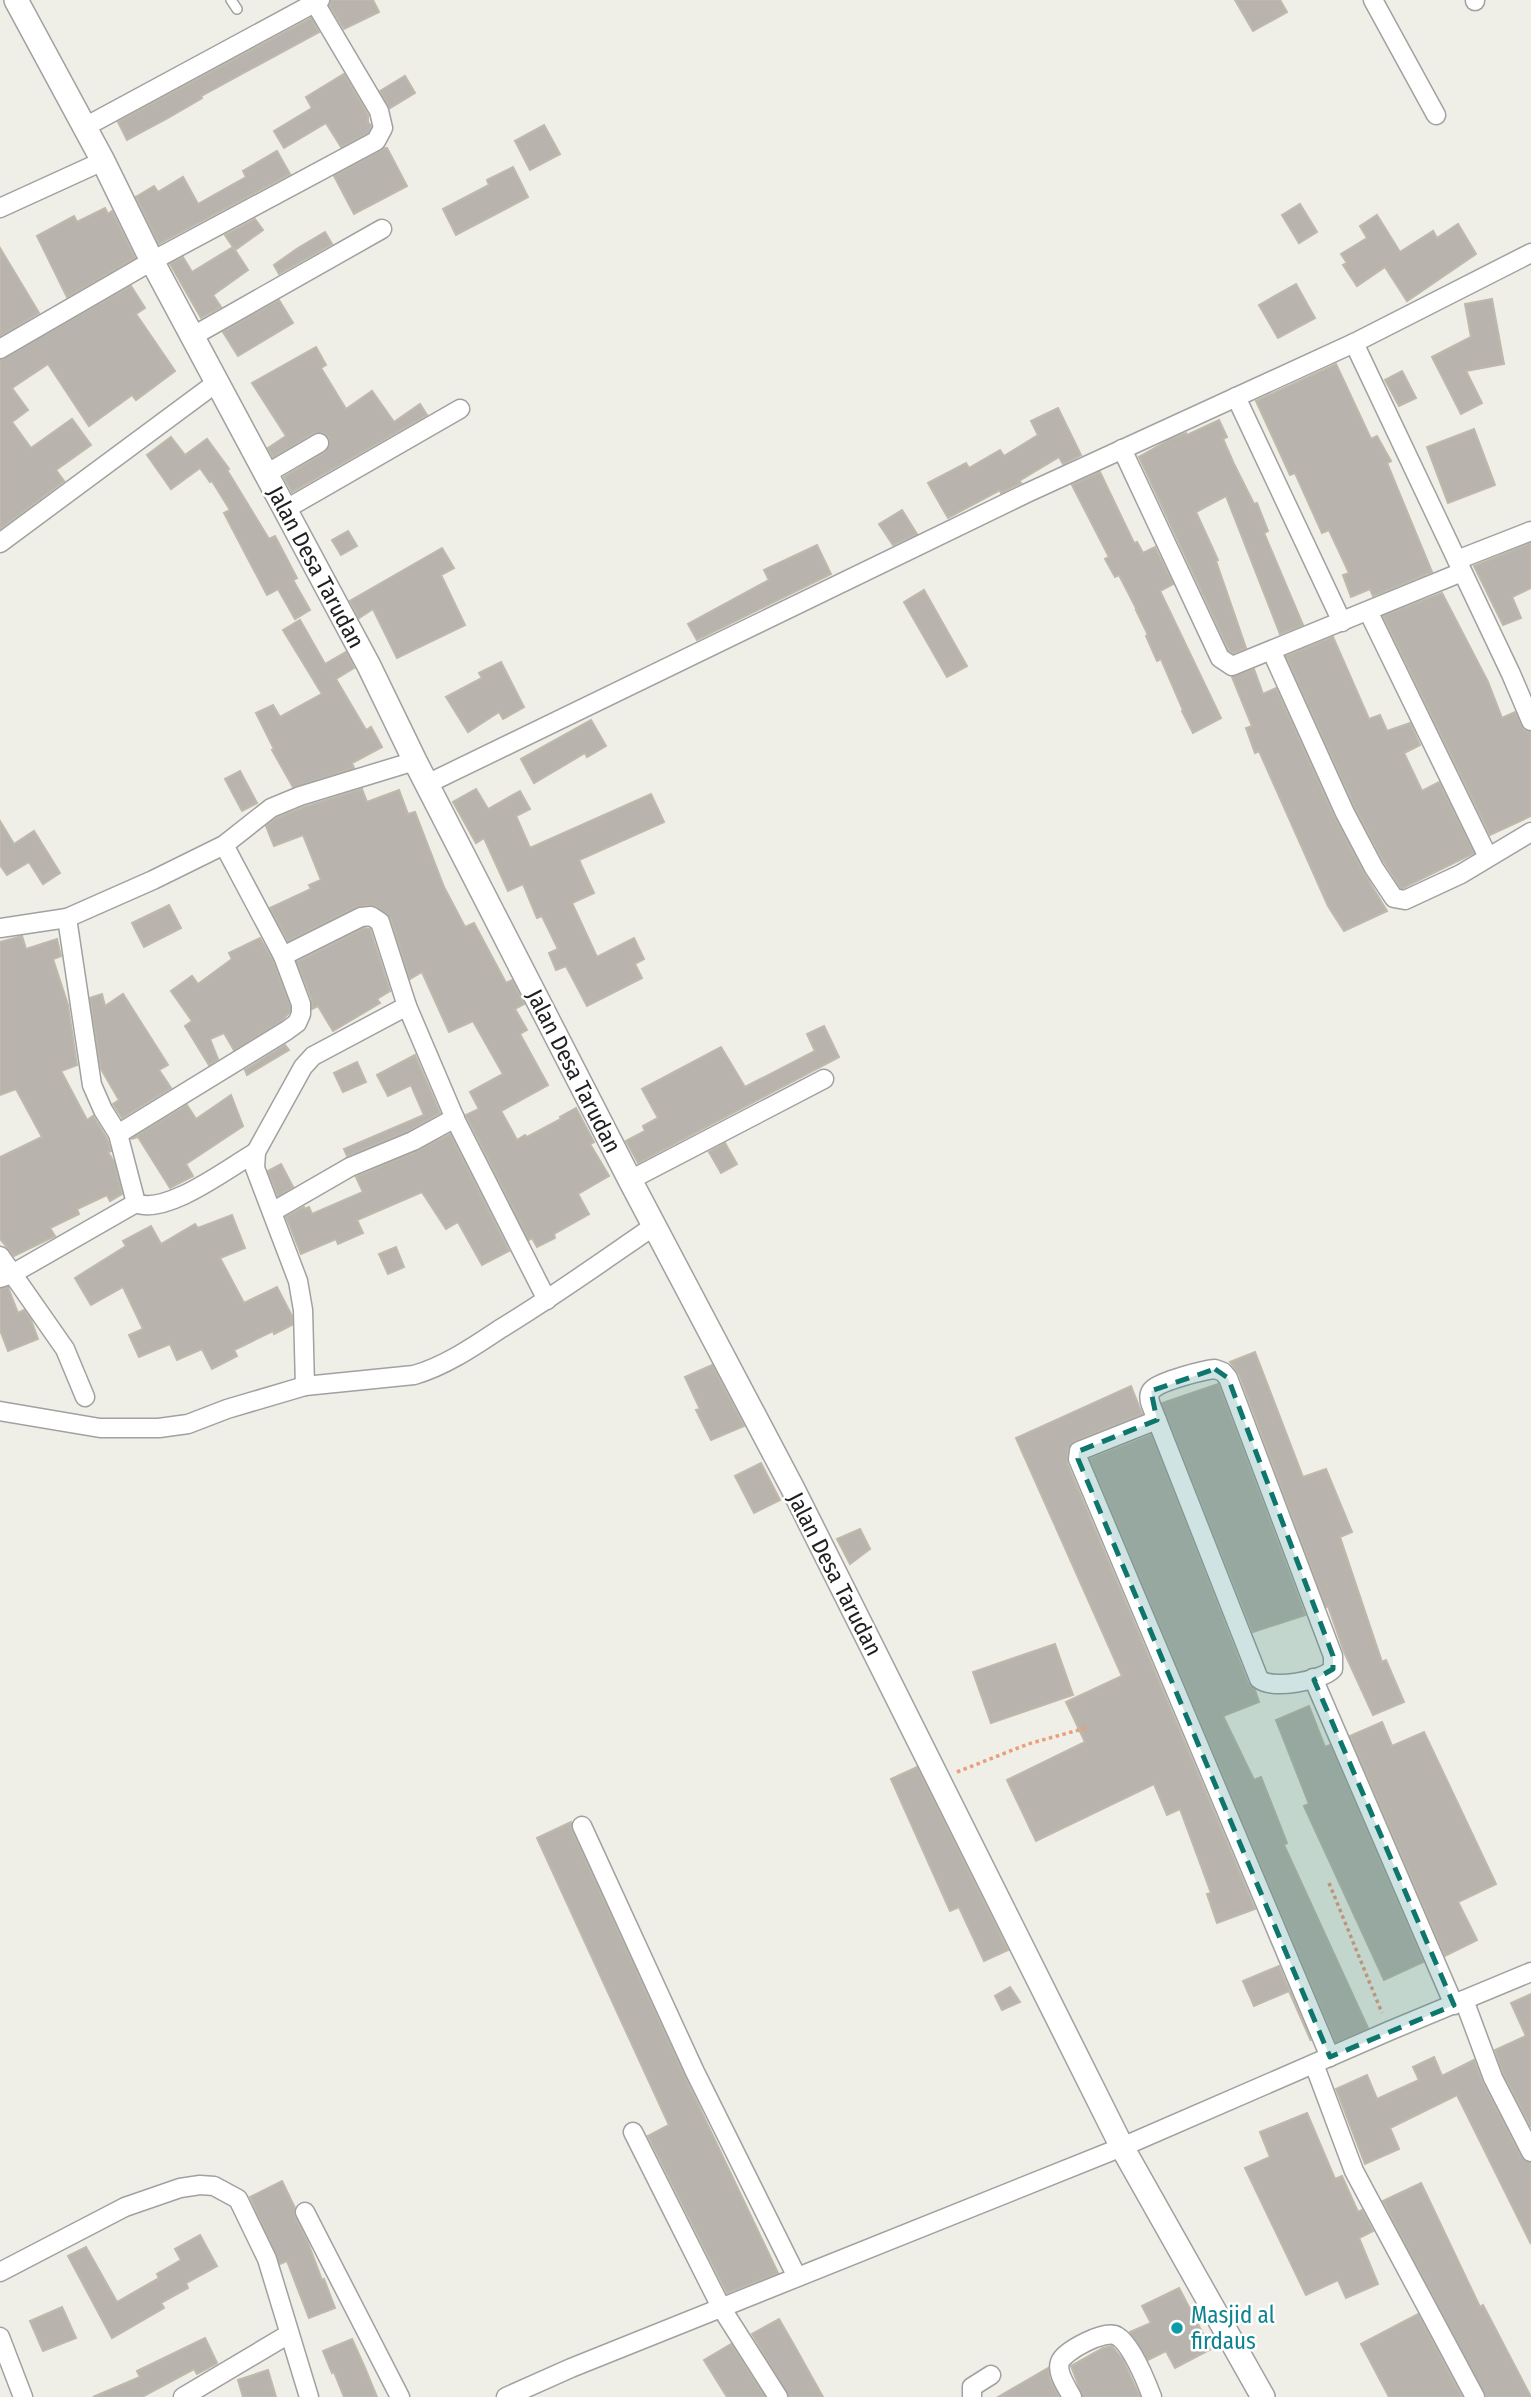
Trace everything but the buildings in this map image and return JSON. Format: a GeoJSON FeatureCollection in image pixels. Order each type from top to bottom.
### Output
{"type":"FeatureCollection","features":[{"type":"Feature","properties":{"kind":"street","name":"Jalan Desa Tarudan"},"geometry":{"type":"LineString","coordinates":[[16,0],[103,161],[216,383],[369,666],[427,785],[630,1180],[793,1489],[1122,2147],[1263,2397]]}},
{"type":"Feature","properties":{"kind":"street"},"geometry":{"type":"LineString","coordinates":[[1373,0],[1436,115]]}},
{"type":"Feature","properties":{"kind":"street"},"geometry":{"type":"LineString","coordinates":[[0,349],[152,261],[376,141],[382,132],[383,121],[318,1],[83,128]]}},
{"type":"Feature","properties":{"kind":"street"},"geometry":{"type":"LineString","coordinates":[[0,208],[103,161]]}},
{"type":"Feature","properties":{"kind":"street"},"geometry":{"type":"LineString","coordinates":[[192,336],[382,229]]}},
{"type":"Feature","properties":{"kind":"street"},"geometry":{"type":"LineString","coordinates":[[427,785],[1027,493],[1354,343],[1531,253]]}},
{"type":"Feature","properties":{"kind":"street"},"geometry":{"type":"LineString","coordinates":[[1354,343],[1531,722]]}},
{"type":"Feature","properties":{"kind":"street"},"geometry":{"type":"LineString","coordinates":[[0,543],[216,383]]}},
{"type":"Feature","properties":{"kind":"street"},"geometry":{"type":"LineString","coordinates":[[1236,397],[1342,622]]}},
{"type":"Feature","properties":{"kind":"street"},"geometry":{"type":"LineString","coordinates":[[286,509],[460,409]]}},
{"type":"Feature","properties":{"kind":"street"},"geometry":{"type":"LineString","coordinates":[[266,474],[319,443]]}},
{"type":"Feature","properties":{"kind":"street"},"geometry":{"type":"LineString","coordinates":[[1122,449],[1220,658],[1232,666],[1368,611],[1531,531]]}},
{"type":"Feature","properties":{"kind":"street"},"geometry":{"type":"LineString","coordinates":[[1368,611],[1488,857]]}},
{"type":"Feature","properties":{"kind":"street"},"geometry":{"type":"LineString","coordinates":[[1272,652],[1345,813],[1390,895],[1399,901],[1405,901],[1461,874],[1531,832]]}},
{"type":"Feature","properties":{"kind":"street"},"geometry":{"type":"LineString","coordinates":[[0,928],[66,918],[224,845],[261,814],[284,803],[415,761]]}},
{"type":"Feature","properties":{"kind":"street"},"geometry":{"type":"LineString","coordinates":[[118,1134],[297,1023],[301,1014],[283,956],[224,845]]}},
{"type":"Feature","properties":{"kind":"street"},"geometry":{"type":"LineString","coordinates":[[283,956],[361,917],[376,918],[380,922],[407,1006],[455,1118],[543,1292]]}},
{"type":"Feature","properties":{"kind":"street"},"geometry":{"type":"LineString","coordinates":[[66,918],[92,1084],[103,1110],[118,1134],[136,1203]]}},
{"type":"Feature","properties":{"kind":"street"},"geometry":{"type":"LineString","coordinates":[[136,1203],[145,1207],[191,1193],[256,1152],[303,1067],[313,1056],[407,1006]]}},
{"type":"Feature","properties":{"kind":"street"},"geometry":{"type":"LineString","coordinates":[[630,1180],[824,1079]]}},
{"type":"Feature","properties":{"kind":"street"},"geometry":{"type":"LineString","coordinates":[[272,1212],[350,1167],[413,1141],[455,1118]]}},
{"type":"Feature","properties":{"kind":"street"},"geometry":{"type":"LineString","coordinates":[[256,1152],[256,1174],[298,1281],[303,1310],[305,1386]]}},
{"type":"Feature","properties":{"kind":"street"},"geometry":{"type":"LineString","coordinates":[[6,1276],[136,1203]]}},
{"type":"Feature","properties":{"kind":"street"},"geometry":{"type":"LineString","coordinates":[[0,1411],[100,1428],[159,1428],[188,1424],[227,1409],[305,1386],[414,1375],[475,1346],[543,1292],[654,1226]]}},
{"type":"Feature","properties":{"kind":"street"},"geometry":{"type":"LineString","coordinates":[[0,1256],[6,1276],[65,1349],[85,1396]]}},
{"type":"Feature","properties":{"kind":"street"},"geometry":{"type":"LineString","coordinates":[[1210,1369],[1219,1370],[1228,1378],[1333,1656],[1333,1669],[1328,1674],[1313,1678],[1269,1685],[1259,1679],[1149,1400],[1153,1389],[1210,1369]]}},
{"type":"Feature","properties":{"kind":"street"},"geometry":{"type":"LineString","coordinates":[[1157,1420],[1079,1451],[1078,1459],[1322,2061],[1354,2171],[1475,2397]]}},
{"type":"Feature","properties":{"kind":"street"},"geometry":{"type":"LineString","coordinates":[[1313,1678],[1493,2078],[1531,2152]]}},
{"type":"Feature","properties":{"kind":"street"},"geometry":{"type":"LineString","coordinates":[[582,1826],[695,2072],[797,2277]]}},
{"type":"Feature","properties":{"kind":"street"},"geometry":{"type":"LineString","coordinates":[[506,2397],[571,2368],[1122,2147],[1531,1972]]}},
{"type":"Feature","properties":{"kind":"street"},"geometry":{"type":"LineString","coordinates":[[633,2132],[722,2309],[778,2397]]}},
{"type":"Feature","properties":{"kind":"street"},"geometry":{"type":"LineString","coordinates":[[0,2272],[125,2207],[180,2188],[214,2186],[238,2199],[267,2259],[309,2397]]}},
{"type":"Feature","properties":{"kind":"street"},"geometry":{"type":"LineString","coordinates":[[305,2212],[400,2397]]}},
{"type":"Feature","properties":{"kind":"street"},"geometry":{"type":"LineString","coordinates":[[1072,2397],[1060,2373],[1059,2364],[1063,2357],[1101,2334],[1109,2333],[1117,2336],[1126,2346],[1152,2397]]}},
{"type":"Feature","properties":{"kind":"street"},"geometry":{"type":"LineString","coordinates":[[183,2397],[289,2334]]}},
{"type":"Feature","properties":{"kind":"street"},"geometry":{"type":"LineString","coordinates":[[0,2337],[23,2397]]}},
{"type":"Feature","properties":{"kind":"street"},"geometry":{"type":"LineString","coordinates":[[972,2397],[972,2387],[990,2375]]}},
{"type":"Feature","properties":{"kind":"lane"},"geometry":{"type":"LineString","coordinates":[[231,0],[237,9]]}},
{"type":"Feature","properties":{"kind":"path"},"geometry":{"type":"LineString","coordinates":[[938,1780],[1028,1744],[1086,1728]]}},
{"type":"Feature","properties":{"kind":"path"},"geometry":{"type":"LineString","coordinates":[[1329,1884],[1389,2031]]}},
{"type":"Feature","properties":{"kind":"highlighted area"},"geometry":{"type":"Polygon","coordinates":[[[1215,1369],[1228,1378],[1333,1656],[1333,1669],[1314,1680],[1454,2005],[1330,2057],[1078,1459],[1079,1451],[1157,1420],[1151,1391],[1215,1369]]]}},
{"type":"Feature","properties":{"kind":"place","name":"Masjid al firdaus"},"geometry":{"type":"Point","coordinates":[1177,2328]}}]}
